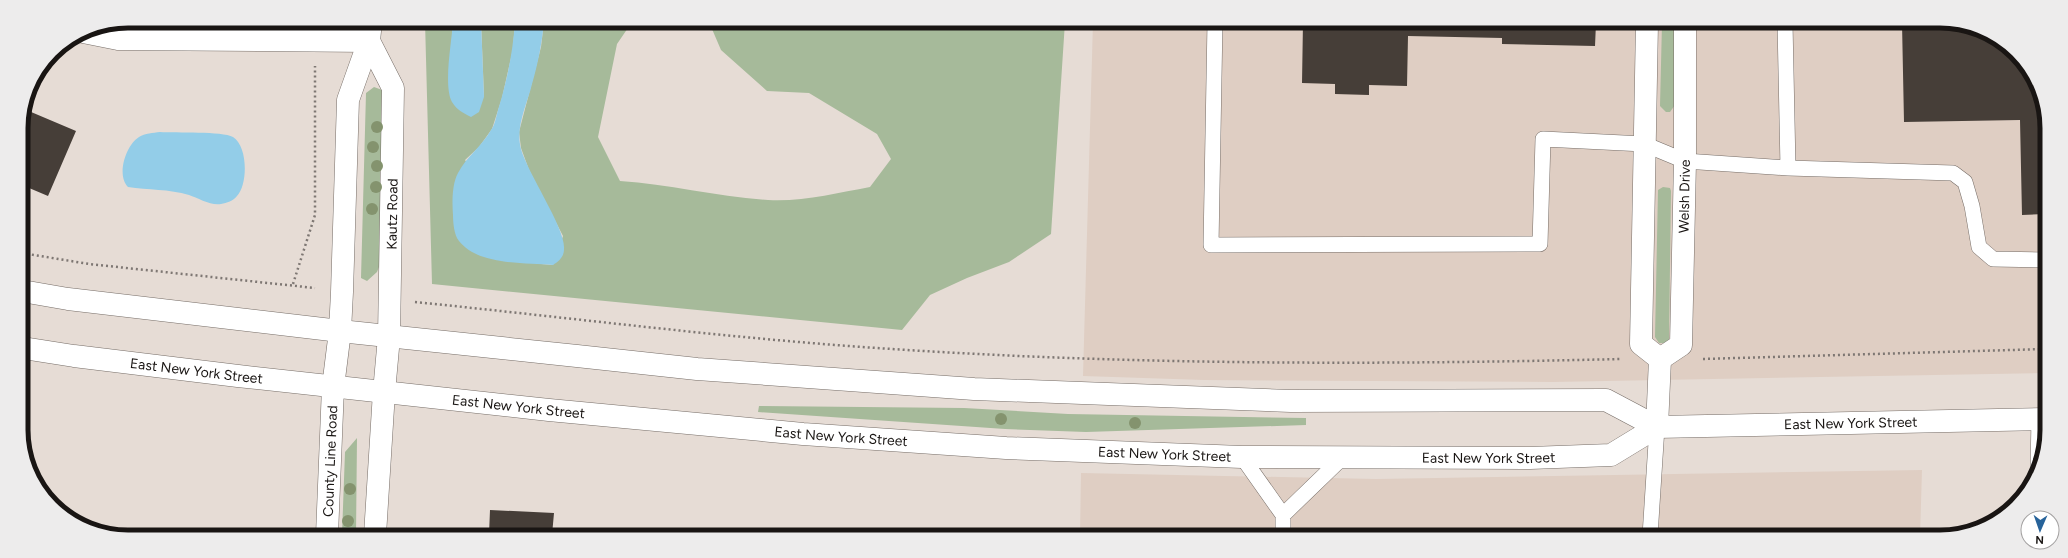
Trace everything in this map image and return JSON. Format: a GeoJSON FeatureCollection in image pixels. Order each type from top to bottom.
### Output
{"type":"FeatureCollection","features":[{"type":"Feature","properties":{"kind":"main road"},"geometry":{"type":"LineString","coordinates":[[1647,28],[1641,344],[1660,359],[1656,427]]}},
{"type":"Feature","properties":{"kind":"main road","name":"Welsh Drive"},"geometry":{"type":"LineString","coordinates":[[1660,359],[1681,345],[1685,161],[1685,28]]}},
{"type":"Feature","properties":{"kind":"main road"},"geometry":{"type":"LineString","coordinates":[[93,34],[118,39],[370,31],[348,100],[340,331],[333,387]]}},
{"type":"Feature","properties":{"kind":"main road","name":"Kautz Road"},"geometry":{"type":"LineString","coordinates":[[370,31],[393,88],[390,337],[384,392]]}},
{"type":"Feature","properties":{"kind":"main road","name":"East New York Street"},"geometry":{"type":"LineString","coordinates":[[28,292],[76,300],[390,337],[697,369],[982,390],[1291,401],[1606,400],[1656,427],[2040,419]]}},
{"type":"Feature","properties":{"kind":"main road","name":"East New York Street"},"geometry":{"type":"LineString","coordinates":[[28,349],[82,357],[333,387],[549,410],[818,435],[1006,448],[1242,458],[1611,455],[1656,427]]}},
{"type":"Feature","properties":{"kind":"main road","name":"County Line Road"},"geometry":{"type":"LineString","coordinates":[[327,530],[333,387]]}},
{"type":"Feature","properties":{"kind":"main road"},"geometry":{"type":"LineString","coordinates":[[375,530],[384,392]]}},
{"type":"Feature","properties":{"kind":"lane"},"geometry":{"type":"LineString","coordinates":[[1214,28],[1211,245],[1540,244],[1543,139],[1644,144],[1685,161],[1788,168],[1953,173],[1965,182],[1972,206],[1980,247],[1992,259],[2040,260]]}},
{"type":"Feature","properties":{"kind":"lane"},"geometry":{"type":"LineString","coordinates":[[1785,28],[1788,168]]}},
{"type":"Feature","properties":{"kind":"lane"},"geometry":{"type":"LineString","coordinates":[[1650,530],[1656,427]]}},
{"type":"Feature","properties":{"kind":"lane"},"geometry":{"type":"LineString","coordinates":[[1242,458],[1283,515],[1284,530]]}},
{"type":"Feature","properties":{"kind":"lane"},"geometry":{"type":"LineString","coordinates":[[1283,515],[1342,458]]}},
{"type":"Feature","properties":{"kind":"path"},"geometry":{"type":"LineString","coordinates":[[28,254],[89,264],[253,282],[293,284],[315,215],[315,84]]}},
{"type":"Feature","properties":{"kind":"path"},"geometry":{"type":"LineString","coordinates":[[426,303],[572,320],[899,350],[1161,361],[1412,362],[1620,359]]}},
{"type":"Feature","properties":{"kind":"path"},"geometry":{"type":"LineString","coordinates":[[1703,359],[2040,349]]}},
{"type":"Feature","properties":{"kind":"shaded area"},"geometry":{"type":"Polygon","coordinates":[[[1093,28],[1946,28],[1972,33],[1990,41],[2001,49],[2011,57],[2023,73],[2035,96],[2040,122],[2040,373],[1552,382],[1204,380],[1083,376],[1093,28]]]}},
{"type":"Feature","properties":{"kind":"shaded area"},"geometry":{"type":"Polygon","coordinates":[[[1922,470],[1920,530],[1080,530],[1081,473],[1376,479],[1922,470]]]}},
{"type":"Feature","properties":{"kind":"green space"},"geometry":{"type":"Polygon","coordinates":[[[425,28],[453,28],[449,84],[484,97],[481,28],[514,28],[513,49],[502,98],[492,129],[479,147],[465,160],[541,264],[553,265],[563,236],[529,170],[521,148],[519,132],[541,47],[543,28],[628,28],[617,44],[598,137],[620,181],[749,198],[794,200],[870,187],[891,159],[877,134],[809,93],[767,91],[721,50],[712,28],[1065,28],[1051,234],[1009,262],[967,278],[930,295],[902,330],[432,284],[425,28]]]}},
{"type":"Feature","properties":{"kind":"green space"},"geometry":{"type":"Polygon","coordinates":[[[1662,28],[1677,28],[1675,105],[1670,112],[1666,112],[1660,106],[1662,28]]]}},
{"type":"Feature","properties":{"kind":"green space"},"geometry":{"type":"Polygon","coordinates":[[[374,87],[385,91],[383,257],[377,272],[367,281],[361,278],[366,93],[374,87]]]}},
{"type":"Feature","properties":{"kind":"green space"},"geometry":{"type":"Polygon","coordinates":[[[1663,187],[1670,188],[1671,191],[1669,340],[1664,343],[1659,343],[1655,337],[1658,190],[1663,187]]]}},
{"type":"Feature","properties":{"kind":"green space"},"geometry":{"type":"Polygon","coordinates":[[[759,406],[964,408],[1068,414],[1306,418],[1306,425],[1086,432],[1005,429],[758,412],[759,406]]]}},
{"type":"Feature","properties":{"kind":"green space"},"geometry":{"type":"Polygon","coordinates":[[[357,438],[356,530],[342,530],[345,452],[357,438]]]}},
{"type":"Feature","properties":{"kind":"water"},"geometry":{"type":"Polygon","coordinates":[[[452,28],[481,28],[484,97],[479,112],[471,117],[463,113],[452,102],[448,85],[452,28]]]}},
{"type":"Feature","properties":{"kind":"water"},"geometry":{"type":"Polygon","coordinates":[[[514,28],[543,28],[538,61],[522,116],[519,133],[521,149],[525,160],[553,215],[563,240],[564,249],[562,257],[553,265],[516,263],[490,259],[478,255],[459,241],[454,228],[453,199],[456,177],[466,161],[492,128],[504,88],[513,44],[514,28]]]}},
{"type":"Feature","properties":{"kind":"water"},"geometry":{"type":"Polygon","coordinates":[[[149,133],[209,133],[233,137],[242,148],[244,157],[245,175],[241,191],[230,202],[217,204],[209,203],[181,193],[128,187],[124,182],[123,168],[124,160],[130,146],[141,136],[149,133]]]}},
{"type":"Feature","properties":{"kind":"building"},"geometry":{"type":"Polygon","coordinates":[[[1303,28],[1596,28],[1595,46],[1502,44],[1502,38],[1408,36],[1407,86],[1369,85],[1369,95],[1335,94],[1335,84],[1302,83],[1303,28]]]}},
{"type":"Feature","properties":{"kind":"building"},"geometry":{"type":"Polygon","coordinates":[[[1902,28],[1946,28],[1972,33],[1990,41],[2011,57],[2030,84],[2035,96],[2040,122],[2040,214],[2022,215],[2020,120],[1904,122],[1902,28]]]}},
{"type":"Feature","properties":{"kind":"building"},"geometry":{"type":"Polygon","coordinates":[[[30,111],[76,131],[48,196],[28,188],[28,122],[30,111]]]}},
{"type":"Feature","properties":{"kind":"building"},"geometry":{"type":"Polygon","coordinates":[[[490,510],[554,513],[552,530],[489,530],[490,510]]]}}]}
